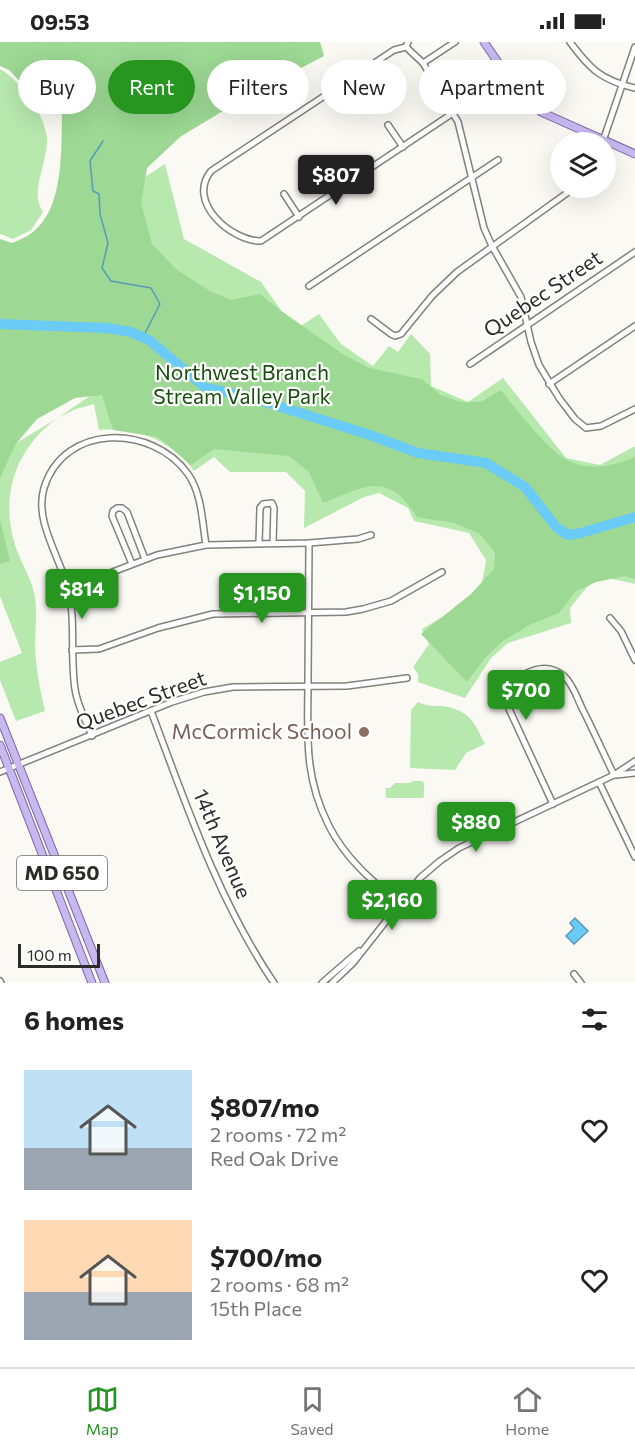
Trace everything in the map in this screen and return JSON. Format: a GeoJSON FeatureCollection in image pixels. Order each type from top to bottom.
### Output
{"type":"FeatureCollection","features":[{"type":"Feature","properties":{"kind":"main road"},"geometry":{"type":"LineString","coordinates":[[484,42],[515,87],[534,107],[547,116],[581,132]]}},
{"type":"Feature","properties":{"kind":"main road"},"geometry":{"type":"LineString","coordinates":[[616,147],[635,154]]}},
{"type":"Feature","properties":{"kind":"main road","name":"MD 650"},"geometry":{"type":"LineString","coordinates":[[0,718],[105,983]]}},
{"type":"Feature","properties":{"kind":"main road","name":"MD 650"},"geometry":{"type":"LineString","coordinates":[[0,745],[92,983]]}},
{"type":"Feature","properties":{"kind":"street"},"geometry":{"type":"LineString","coordinates":[[428,60],[455,42]]}},
{"type":"Feature","properties":{"kind":"street"},"geometry":{"type":"LineString","coordinates":[[570,42],[597,74],[635,88]]}},
{"type":"Feature","properties":{"kind":"street"},"geometry":{"type":"LineString","coordinates":[[420,60],[407,45],[394,50],[211,171],[205,181],[204,194],[208,208],[216,219],[243,237],[261,241],[452,114]]}},
{"type":"Feature","properties":{"kind":"street"},"geometry":{"type":"LineString","coordinates":[[606,132],[635,47]]}},
{"type":"Feature","properties":{"kind":"street"},"geometry":{"type":"LineString","coordinates":[[453,114],[460,128],[484,228],[519,292],[538,365],[549,384],[574,419],[586,428],[602,426],[635,409]]}},
{"type":"Feature","properties":{"kind":"street"},"geometry":{"type":"LineString","coordinates":[[388,125],[403,147]]}},
{"type":"Feature","properties":{"kind":"street"},"geometry":{"type":"LineString","coordinates":[[309,286],[498,160]]}},
{"type":"Feature","properties":{"kind":"street"},"geometry":{"type":"LineString","coordinates":[[337,161],[351,182]]}},
{"type":"Feature","properties":{"kind":"street"},"geometry":{"type":"LineString","coordinates":[[284,194],[299,217]]}},
{"type":"Feature","properties":{"kind":"street"},"geometry":{"type":"LineString","coordinates":[[371,319],[395,336],[401,334],[443,285],[492,246],[560,198]]}},
{"type":"Feature","properties":{"kind":"street","name":"Quebec Street"},"geometry":{"type":"LineString","coordinates":[[470,364],[635,252]]}},
{"type":"Feature","properties":{"kind":"street"},"geometry":{"type":"LineString","coordinates":[[549,384],[635,326]]}},
{"type":"Feature","properties":{"kind":"street"},"geometry":{"type":"LineString","coordinates":[[92,736],[75,691],[68,589],[42,512],[41,502],[47,480],[54,468],[66,455],[79,446],[93,441],[130,437],[163,451],[189,476],[197,493],[207,545]]}},
{"type":"Feature","properties":{"kind":"street"},"geometry":{"type":"LineString","coordinates":[[259,543],[260,508],[267,502],[272,503],[274,508],[273,543]]}},
{"type":"Feature","properties":{"kind":"street"},"geometry":{"type":"LineString","coordinates":[[132,564],[112,516],[113,511],[117,508],[122,508],[127,512],[145,559]]}},
{"type":"Feature","properties":{"kind":"street"},"geometry":{"type":"LineString","coordinates":[[68,589],[145,559],[207,545],[309,543],[358,539],[371,535]]}},
{"type":"Feature","properties":{"kind":"street"},"geometry":{"type":"LineString","coordinates":[[309,543],[306,723],[310,773],[323,812],[336,838],[354,863],[399,903]]}},
{"type":"Feature","properties":{"kind":"street"},"geometry":{"type":"LineString","coordinates":[[72,650],[99,649],[158,628],[213,614],[346,612],[372,608],[409,592],[442,572]]}},
{"type":"Feature","properties":{"kind":"street"},"geometry":{"type":"LineString","coordinates":[[609,618],[621,631],[635,660]]}},
{"type":"Feature","properties":{"kind":"street"},"geometry":{"type":"LineString","coordinates":[[553,804],[510,714],[509,694],[519,678],[530,672],[541,668],[554,670],[565,677],[614,775]]}},
{"type":"Feature","properties":{"kind":"street","name":"Quebec Street"},"geometry":{"type":"LineString","coordinates":[[0,772],[191,696],[223,689],[347,686],[407,678]]}},
{"type":"Feature","properties":{"kind":"street","name":"14th Avenue"},"geometry":{"type":"LineString","coordinates":[[151,711],[232,913],[274,983]]}},
{"type":"Feature","properties":{"kind":"street"},"geometry":{"type":"LineString","coordinates":[[332,983],[353,963],[420,878],[447,856],[614,775],[635,761]]}},
{"type":"Feature","properties":{"kind":"street"},"geometry":{"type":"LineString","coordinates":[[614,775],[635,773]]}},
{"type":"Feature","properties":{"kind":"street"},"geometry":{"type":"LineString","coordinates":[[599,782],[635,857]]}},
{"type":"Feature","properties":{"kind":"street"},"geometry":{"type":"LineString","coordinates":[[322,983],[367,944]]}},
{"type":"Feature","properties":{"kind":"street"},"geometry":{"type":"LineString","coordinates":[[574,974],[581,983]]}},
{"type":"Feature","properties":{"kind":"green space","name":"Northwest Branch Stream Valley Park"},"geometry":{"type":"Polygon","coordinates":[[[0,42],[320,42],[324,56],[309,64],[309,60],[207,60],[207,114],[218,114],[180,137],[147,168],[141,203],[152,244],[177,270],[210,291],[231,300],[260,294],[341,353],[369,368],[421,379],[441,395],[460,402],[481,402],[501,390],[525,421],[546,443],[567,460],[584,466],[599,467],[635,457],[635,579],[625,576],[596,582],[576,591],[559,613],[531,624],[503,641],[484,659],[467,682],[421,634],[471,594],[494,569],[495,553],[480,534],[454,523],[417,517],[406,502],[385,487],[375,486],[352,491],[323,503],[309,472],[289,456],[214,449],[191,465],[158,437],[113,430],[102,395],[75,398],[37,419],[15,445],[0,478],[0,239],[12,243],[33,232],[43,221],[50,208],[56,194],[61,162],[61,114],[96,114],[96,60],[18,60],[18,79],[9,70],[0,66],[0,42]]]}},
{"type":"Feature","properties":{"kind":"green space"},"geometry":{"type":"Polygon","coordinates":[[[0,69],[18,84],[18,114],[40,114],[47,138],[38,192],[38,202],[43,212],[31,230],[13,239],[0,234],[0,69]]]}},
{"type":"Feature","properties":{"kind":"green space","name":"Northwest Branch Stream Valley Park"},"geometry":{"type":"Polygon","coordinates":[[[165,164],[184,239],[261,282],[295,330],[319,314],[341,344],[373,366],[389,346],[398,352],[411,334],[430,354],[431,386],[468,402],[503,378],[566,458],[600,465],[635,446],[635,584],[603,578],[591,583],[570,608],[571,623],[508,643],[491,658],[465,698],[418,682],[418,674],[413,667],[429,644],[422,629],[480,594],[486,560],[469,533],[414,521],[408,508],[379,493],[364,497],[304,528],[305,491],[286,472],[230,472],[214,457],[194,471],[175,451],[152,438],[127,431],[99,430],[94,404],[59,417],[154,352],[106,202],[165,164]]]}},
{"type":"Feature","properties":{"kind":"green space"},"geometry":{"type":"Polygon","coordinates":[[[56,419],[30,445],[21,460],[11,492],[9,509],[15,545],[34,592],[35,647],[38,679],[45,711],[16,721],[0,680],[0,662],[22,653],[0,596],[0,453],[56,419]]]}},
{"type":"Feature","properties":{"kind":"green space"},"geometry":{"type":"Polygon","coordinates":[[[0,520],[10,561],[0,564],[0,520]]]}},
{"type":"Feature","properties":{"kind":"green space"},"geometry":{"type":"Polygon","coordinates":[[[418,702],[464,713],[473,723],[485,744],[466,753],[455,770],[410,768],[411,710],[418,702]]]}},
{"type":"Feature","properties":{"kind":"green space"},"geometry":{"type":"Polygon","coordinates":[[[412,781],[424,783],[423,798],[386,798],[386,788],[390,788],[395,783],[411,783],[412,781]]]}},
{"type":"Feature","properties":{"kind":"water"},"geometry":{"type":"Polygon","coordinates":[[[575,918],[588,931],[574,944],[566,936],[574,928],[570,923],[575,918]]]}},
{"type":"Feature","properties":{"kind":"waterway"},"geometry":{"type":"LineString","coordinates":[[103,141],[90,161],[93,191],[99,194],[100,214],[108,243],[102,268],[111,281],[151,288],[160,304],[143,337]]}},
{"type":"Feature","properties":{"kind":"waterway"},"geometry":{"type":"LineString","coordinates":[[0,324],[107,328],[131,332],[149,340],[206,388],[249,397],[370,435],[418,453],[486,463],[525,487],[556,527],[568,535],[635,517]]}},
{"type":"Feature","properties":{"kind":"place","name":"McCormick School"},"geometry":{"type":"Point","coordinates":[364,732]}}]}
